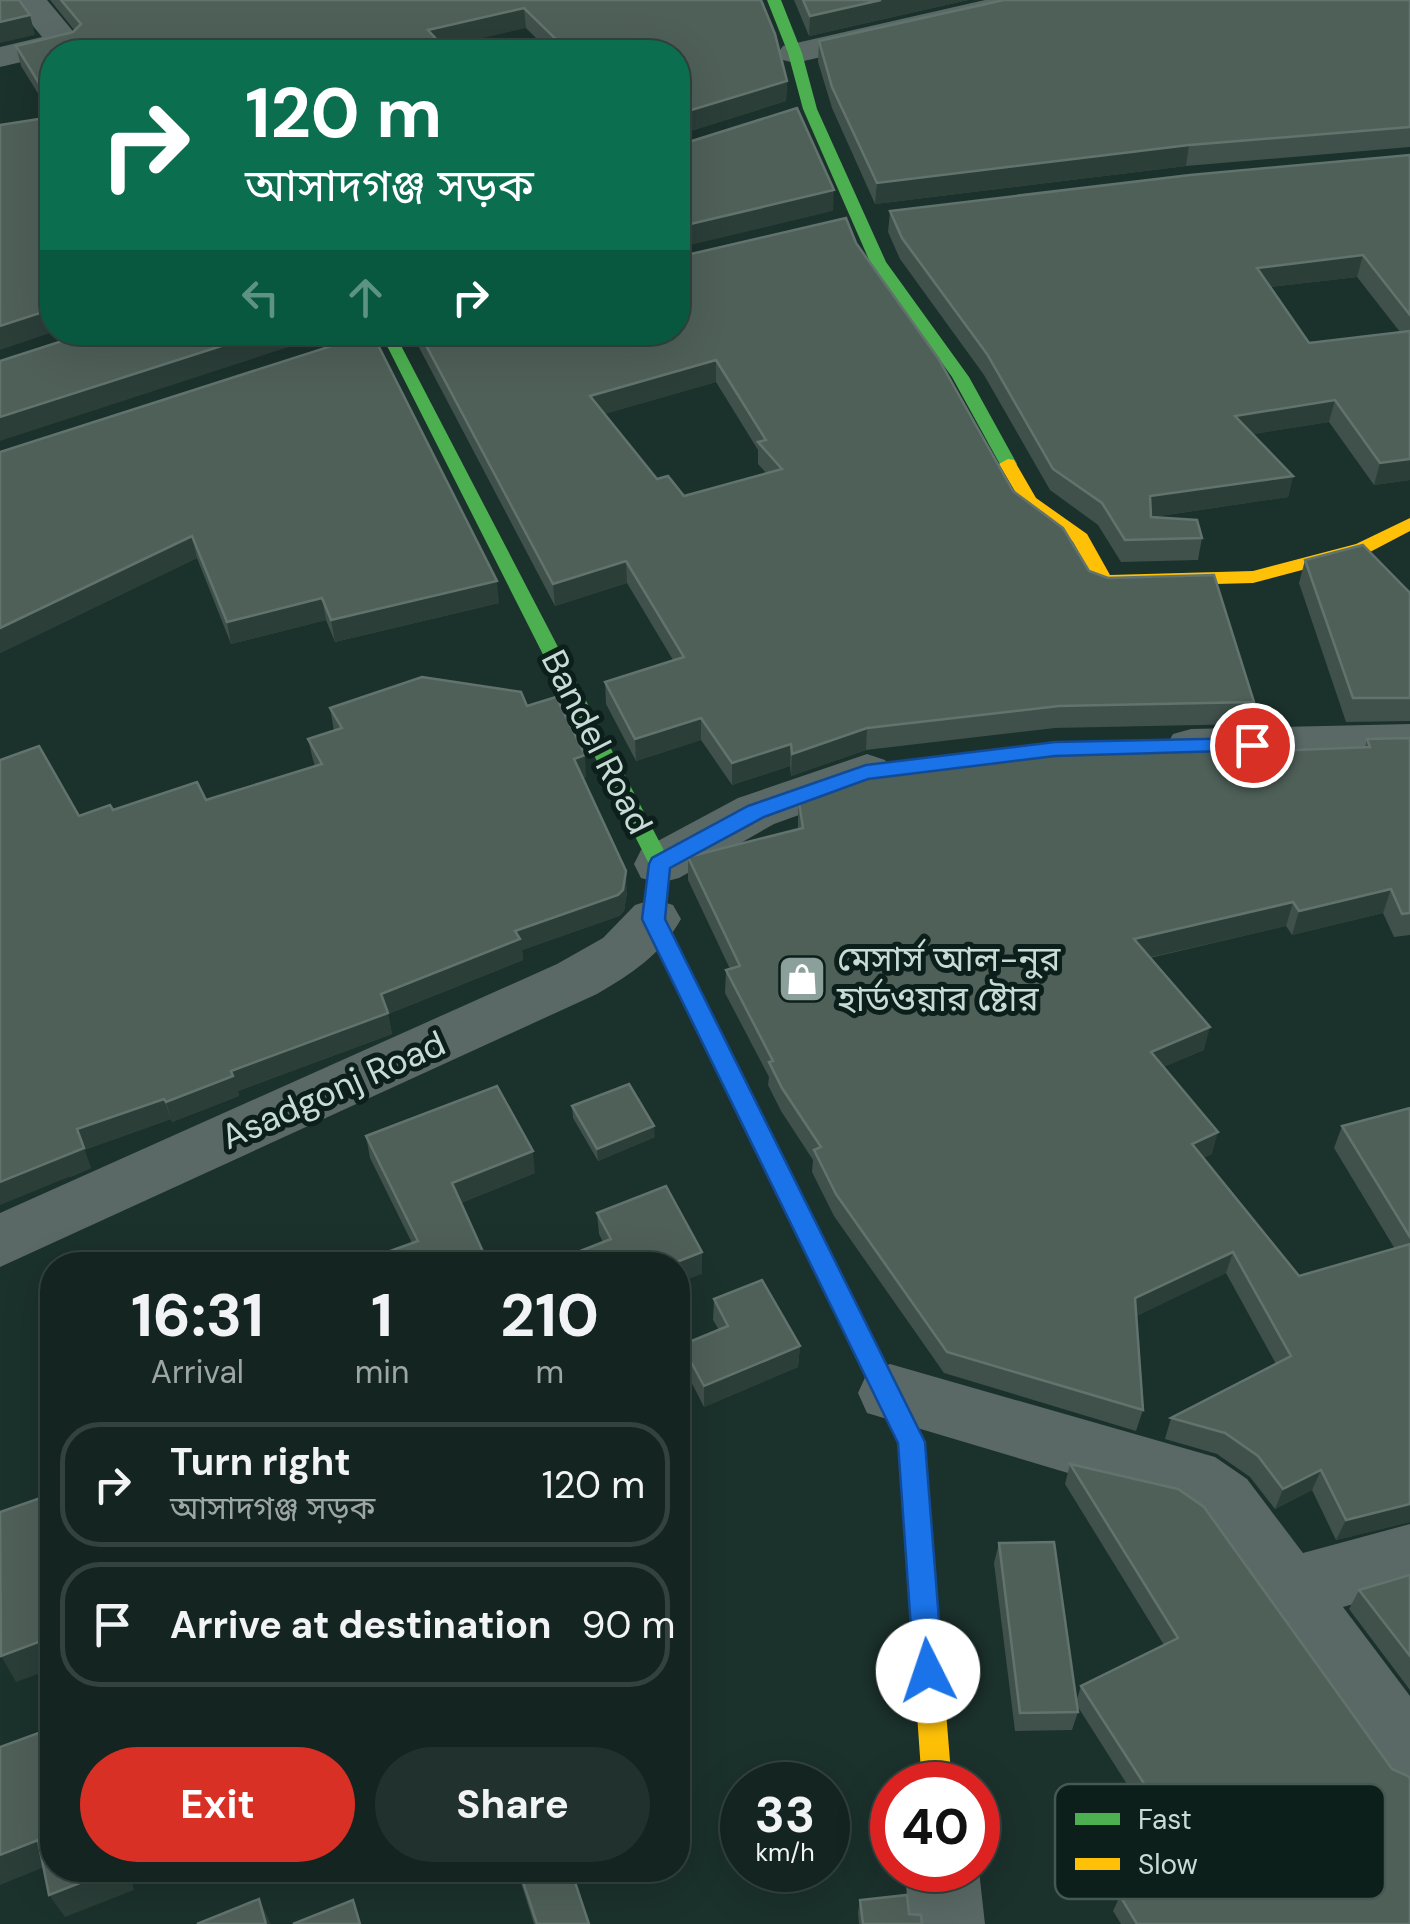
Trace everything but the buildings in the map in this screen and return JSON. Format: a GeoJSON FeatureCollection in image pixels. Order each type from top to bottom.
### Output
{"type":"FeatureCollection","features":[{"type":"Feature","properties":{"kind":"street"},"geometry":{"type":"LineString","coordinates":[[30,0],[63,40]]}},
{"type":"Feature","properties":{"kind":"street"},"geometry":{"type":"LineString","coordinates":[[774,0],[796,53],[810,109],[878,262],[960,377],[1029,501],[1080,538],[1104,581],[1253,577],[1363,548],[1410,524]]}},
{"type":"Feature","properties":{"kind":"street"},"geometry":{"type":"LineString","coordinates":[[796,53],[1030,0]]}},
{"type":"Feature","properties":{"kind":"street"},"geometry":{"type":"LineString","coordinates":[[0,57],[40,48]]}},
{"type":"Feature","properties":{"kind":"street"},"geometry":{"type":"LineString","coordinates":[[772,121],[810,109]]}},
{"type":"Feature","properties":{"kind":"street","name":"Bandel Road"},"geometry":{"type":"LineString","coordinates":[[380,345],[657,892],[912,1442],[935,1762]]}},
{"type":"Feature","properties":{"kind":"street"},"geometry":{"type":"LineString","coordinates":[[1154,747],[1410,741]]}},
{"type":"Feature","properties":{"kind":"street","name":"Asadgonj Road"},"geometry":{"type":"LineString","coordinates":[[0,1241],[578,979],[622,953],[657,892],[756,812],[866,772],[904,768]]}},
{"type":"Feature","properties":{"kind":"street"},"geometry":{"type":"LineString","coordinates":[[890,1393],[1192,1479],[1223,1502],[1410,1757]]}},
{"type":"Feature","properties":{"kind":"street"},"geometry":{"type":"LineString","coordinates":[[1288,1589],[1410,1556]]}},
{"type":"Feature","properties":{"kind":"street"},"geometry":{"type":"LineString","coordinates":[[946,1892],[948,1924]]}},
{"type":"Feature","properties":{"kind":"traffic: fast"},"geometry":{"type":"LineString","coordinates":[[774,0],[795,53],[810,109],[878,262],[960,377],[1008,464]]}},
{"type":"Feature","properties":{"kind":"traffic: fast"},"geometry":{"type":"LineString","coordinates":[[393,345],[660,864],[655,907]]}},
{"type":"Feature","properties":{"kind":"traffic: slow"},"geometry":{"type":"LineString","coordinates":[[1008,464],[1029,501],[1080,538],[1104,581],[1253,577],[1363,548],[1410,524]]}},
{"type":"Feature","properties":{"kind":"traffic: slow"},"geometry":{"type":"LineString","coordinates":[[655,907],[654,919],[911,1443],[935,1762]]}},
{"type":"Feature","properties":{"kind":"place","name":"মেসার্স আল-নুর হার্ডওয়ার ষ্টোর"},"geometry":{"type":"Point","coordinates":[802,979]}},
{"type":"Feature","properties":{"kind":"route"},"geometry":{"type":"LineString","coordinates":[[928,1671],[912,1442],[654,919],[660,864],[756,812],[866,772],[1055,749],[1252,745]]}}]}
